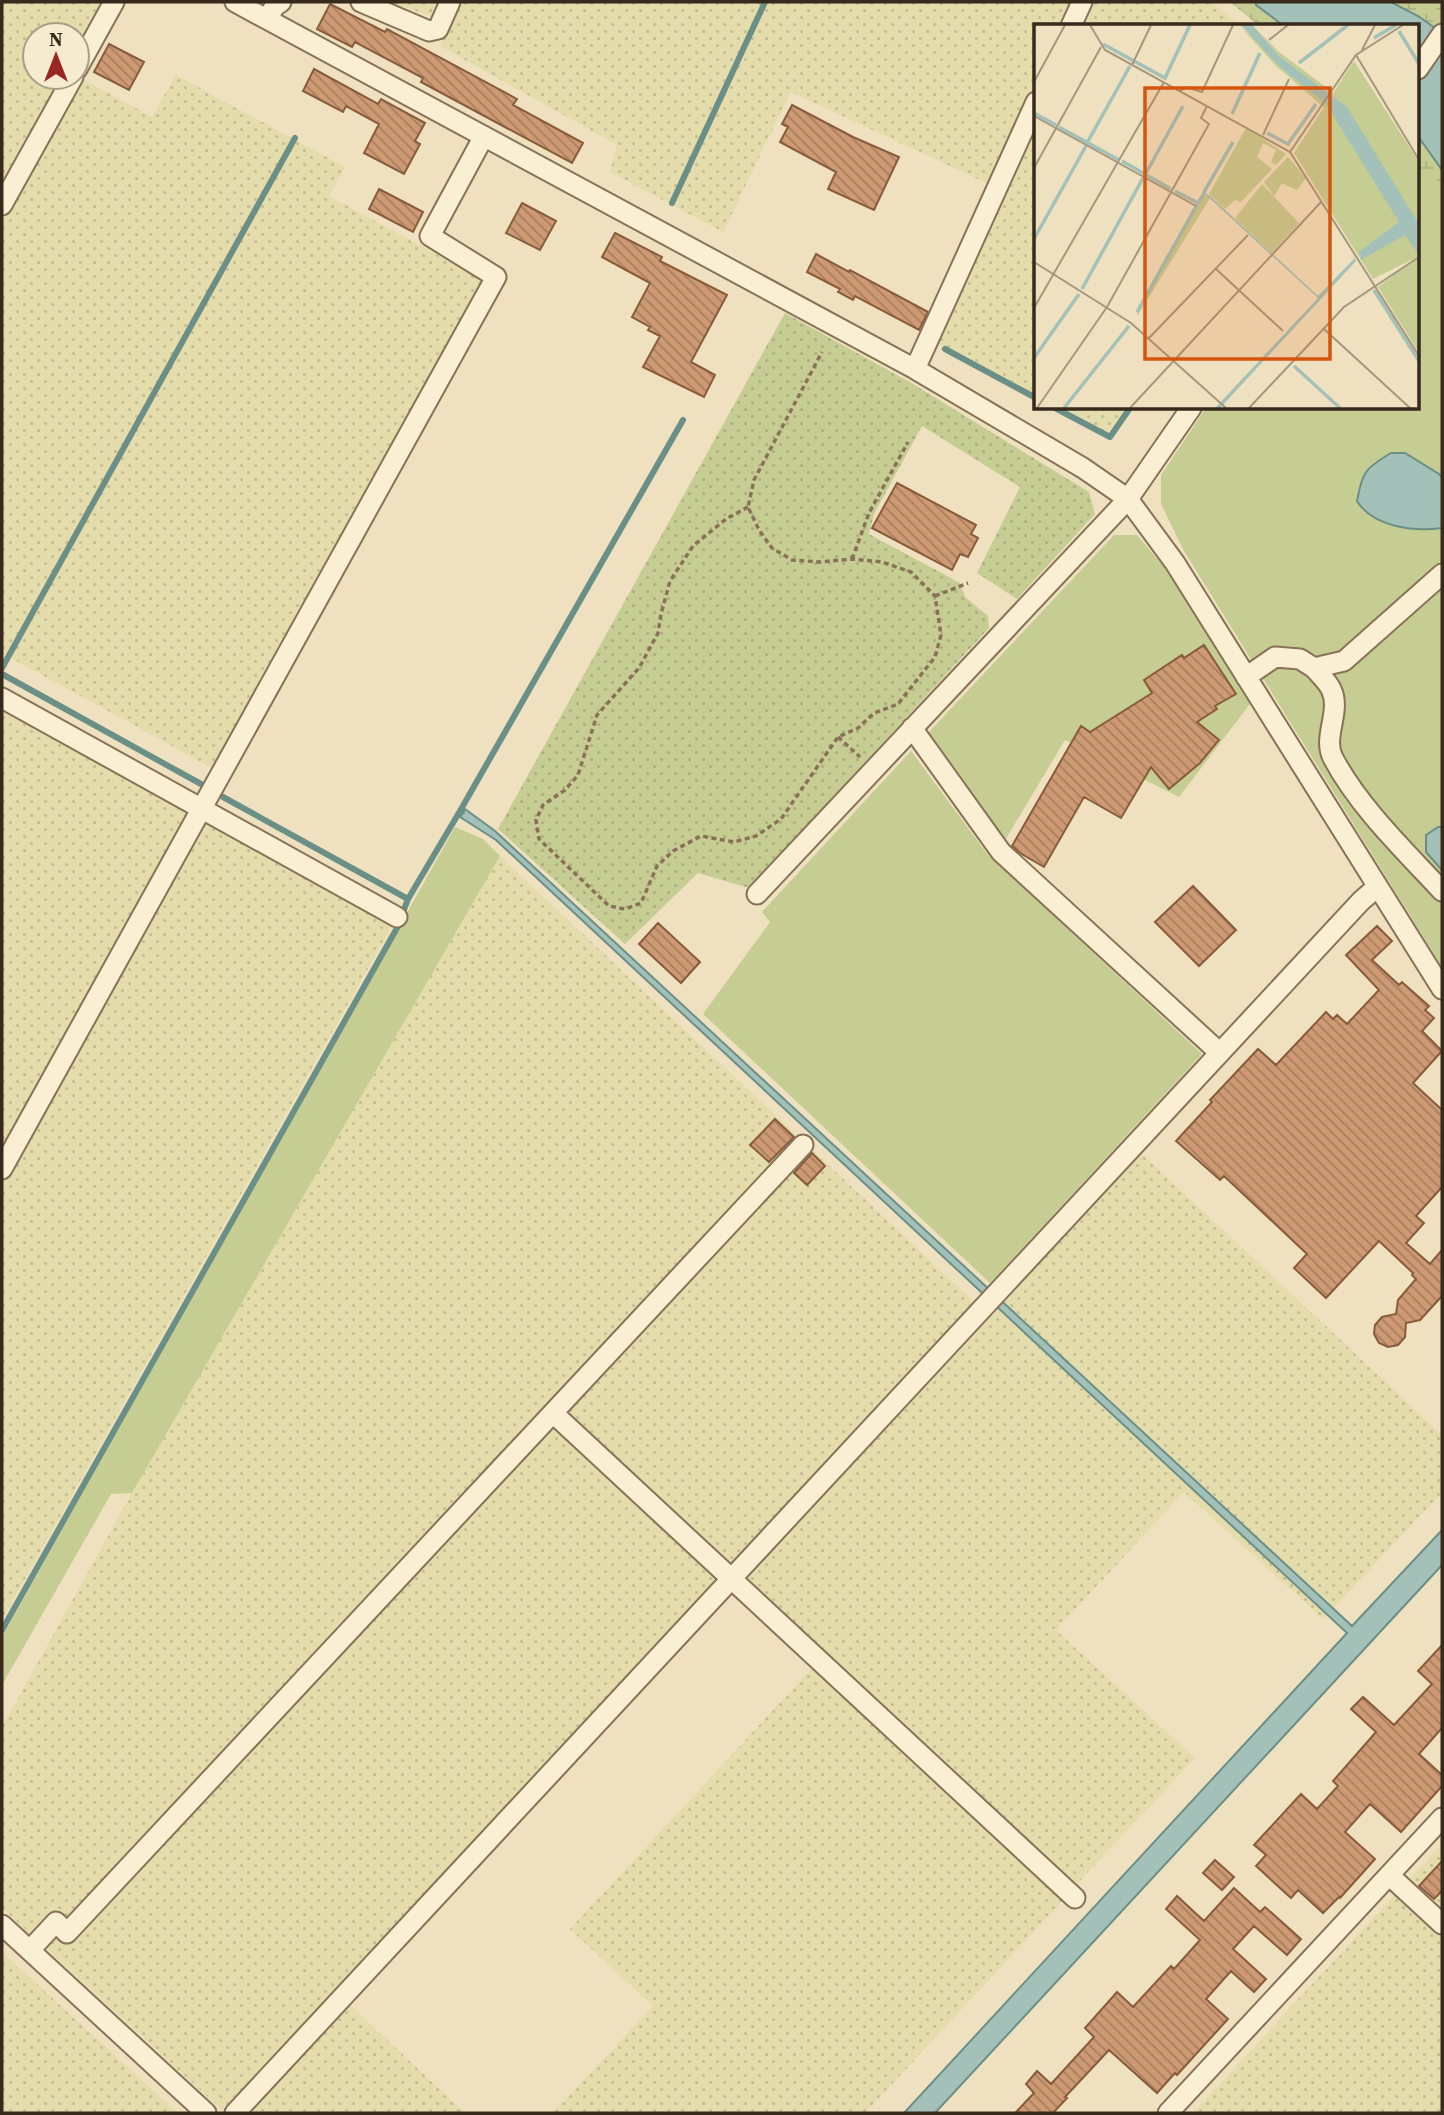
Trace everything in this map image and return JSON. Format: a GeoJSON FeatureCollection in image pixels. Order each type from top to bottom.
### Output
{"type":"FeatureCollection","features":[{"type":"Feature","properties":{"kind":"street"},"geometry":{"type":"LineString","coordinates":[[91,44],[114,2]]}},
{"type":"Feature","properties":{"kind":"street"},"geometry":{"type":"LineString","coordinates":[[235,2],[915,369],[1083,468],[1128,499],[1175,563],[1442,989]]}},
{"type":"Feature","properties":{"kind":"street"},"geometry":{"type":"LineString","coordinates":[[267,19],[281,2]]}},
{"type":"Feature","properties":{"kind":"street"},"geometry":{"type":"LineString","coordinates":[[361,2],[429,31],[438,29],[450,2]]}},
{"type":"Feature","properties":{"kind":"street"},"geometry":{"type":"LineString","coordinates":[[1072,24],[1082,2]]}},
{"type":"Feature","properties":{"kind":"street"},"geometry":{"type":"LineString","coordinates":[[1420,66],[1442,34]]}},
{"type":"Feature","properties":{"kind":"street"},"geometry":{"type":"LineString","coordinates":[[2,205],[65,91]]}},
{"type":"Feature","properties":{"kind":"street"},"geometry":{"type":"LineString","coordinates":[[915,369],[1034,106]]}},
{"type":"Feature","properties":{"kind":"street"},"geometry":{"type":"LineString","coordinates":[[2,1169],[496,277],[430,236],[484,136]]}},
{"type":"Feature","properties":{"kind":"street"},"geometry":{"type":"LineString","coordinates":[[757,894],[1128,499],[1190,410]]}},
{"type":"Feature","properties":{"kind":"street"},"geometry":{"type":"LineString","coordinates":[[1314,668],[1344,661],[1442,574]]}},
{"type":"Feature","properties":{"kind":"street"},"geometry":{"type":"LineString","coordinates":[[1246,677],[1275,657],[1300,659],[1314,668],[1331,689],[1335,707],[1330,738],[1331,755],[1370,813],[1442,891]]}},
{"type":"Feature","properties":{"kind":"street"},"geometry":{"type":"LineString","coordinates":[[2,698],[397,916]]}},
{"type":"Feature","properties":{"kind":"street"},"geometry":{"type":"LineString","coordinates":[[912,728],[1000,852],[1220,1052]]}},
{"type":"Feature","properties":{"kind":"street"},"geometry":{"type":"LineString","coordinates":[[235,2113],[1220,1052],[1377,887]]}},
{"type":"Feature","properties":{"kind":"street"},"geometry":{"type":"LineString","coordinates":[[30,1950],[56,1922],[67,1933],[803,1145]]}},
{"type":"Feature","properties":{"kind":"street"},"geometry":{"type":"LineString","coordinates":[[553,1413],[1075,1898]]}},
{"type":"Feature","properties":{"kind":"street"},"geometry":{"type":"LineString","coordinates":[[1168,2113],[1442,1818]]}},
{"type":"Feature","properties":{"kind":"street"},"geometry":{"type":"LineString","coordinates":[[1389,1875],[1442,1924]]}},
{"type":"Feature","properties":{"kind":"street"},"geometry":{"type":"LineString","coordinates":[[2,1924],[206,2113]]}},
{"type":"Feature","properties":{"kind":"path"},"geometry":{"type":"LineString","coordinates":[[748,507],[726,519],[693,546],[670,581],[659,633],[639,668],[597,715],[578,775],[565,790],[543,804],[537,820],[539,839],[609,905],[625,909],[641,903],[657,866],[673,851],[701,836],[734,842],[756,836],[781,818],[838,737],[858,728],[874,713],[898,704],[935,657],[941,635],[935,596],[911,572],[882,562],[852,559],[820,562],[792,560],[772,548],[759,530],[748,507],[754,480],[822,352]]}},
{"type":"Feature","properties":{"kind":"path"},"geometry":{"type":"LineString","coordinates":[[852,559],[869,513],[908,442]]}},
{"type":"Feature","properties":{"kind":"path"},"geometry":{"type":"LineString","coordinates":[[935,596],[968,583]]}},
{"type":"Feature","properties":{"kind":"path"},"geometry":{"type":"LineString","coordinates":[[838,737],[874,769]]}},
{"type":"Feature","properties":{"kind":"shaded area"},"geometry":{"type":"Polygon","coordinates":[[[2,2],[107,2],[91,31],[91,21],[21,21],[21,91],[91,91],[91,84],[152,117],[176,75],[345,167],[329,196],[482,279],[214,769],[2,653],[2,2]]]}},
{"type":"Feature","properties":{"kind":"shaded area"},"geometry":{"type":"Polygon","coordinates":[[[389,2],[1210,2],[1238,24],[1034,24],[1034,394],[936,343],[1001,190],[791,92],[723,232],[610,172],[617,145],[440,46],[449,22],[389,2]]]}},
{"type":"Feature","properties":{"kind":"shaded area"},"geometry":{"type":"Polygon","coordinates":[[[1064,410],[1125,410],[1108,433],[1064,410]]]}},
{"type":"Feature","properties":{"kind":"shaded area"},"geometry":{"type":"Polygon","coordinates":[[[2,707],[393,924],[2,1620],[2,707]]]}},
{"type":"Feature","properties":{"kind":"shaded area"},"geometry":{"type":"Polygon","coordinates":[[[500,856],[973,1301],[224,2112],[2,1908],[2,1727],[132,1493],[500,856]]]}},
{"type":"Feature","properties":{"kind":"shaded area"},"geometry":{"type":"Polygon","coordinates":[[[1140,1152],[1442,1435],[1442,1493],[1323,1619],[1184,1492],[1056,1630],[1195,1758],[1076,1885],[743,1580],[1140,1152]]]}},
{"type":"Feature","properties":{"kind":"shaded area"},"geometry":{"type":"Polygon","coordinates":[[[814,1666],[1066,1897],[865,2113],[553,2113],[653,2006],[570,1929],[814,1666]]]}},
{"type":"Feature","properties":{"kind":"shaded area"},"geometry":{"type":"Polygon","coordinates":[[[1442,1844],[1442,2113],[1193,2113],[1442,1844]]]}},
{"type":"Feature","properties":{"kind":"shaded area"},"geometry":{"type":"Polygon","coordinates":[[[2,1952],[178,2113],[2,2113],[2,1952]]]}},
{"type":"Feature","properties":{"kind":"shaded area"},"geometry":{"type":"Polygon","coordinates":[[[350,2005],[465,2113],[248,2113],[350,2005]]]}},
{"type":"Feature","properties":{"kind":"green space"},"geometry":{"type":"Polygon","coordinates":[[[1230,2],[1256,2],[1256,5],[1281,24],[1257,24],[1230,2]]]}},
{"type":"Feature","properties":{"kind":"green space"},"geometry":{"type":"Polygon","coordinates":[[[1391,2],[1441,2],[1442,33],[1418,16],[1391,2]]]}},
{"type":"Feature","properties":{"kind":"green space"},"geometry":{"type":"Polygon","coordinates":[[[1442,58],[1442,967],[1184,551],[1161,504],[1161,475],[1205,410],[1420,410],[1420,89],[1442,58]]]}},
{"type":"Feature","properties":{"kind":"green space"},"geometry":{"type":"Polygon","coordinates":[[[1420,139],[1442,170],[1442,201],[1420,169],[1420,139]]]}},
{"type":"Feature","properties":{"kind":"green space"},"geometry":{"type":"Polygon","coordinates":[[[785,313],[913,384],[1089,492],[1095,514],[1017,599],[977,573],[1020,487],[922,426],[874,514],[869,534],[960,583],[965,597],[988,616],[989,628],[749,888],[698,873],[625,944],[498,829],[785,313]]]}},
{"type":"Feature","properties":{"kind":"green space"},"geometry":{"type":"Polygon","coordinates":[[[1114,535],[1137,535],[1177,582],[1250,704],[1179,797],[1065,740],[1004,842],[928,733],[1114,535]]]}},
{"type":"Feature","properties":{"kind":"green space"},"geometry":{"type":"Polygon","coordinates":[[[911,751],[988,855],[1202,1054],[990,1283],[703,1014],[770,922],[762,912],[911,751]]]}},
{"type":"Feature","properties":{"kind":"green space"},"geometry":{"type":"Polygon","coordinates":[[[455,827],[483,839],[500,856],[132,1493],[111,1494],[2,1685],[2,1637],[455,827]]]}},
{"type":"Feature","properties":{"kind":"water"},"geometry":{"type":"Polygon","coordinates":[[[1256,2],[1391,2],[1442,33],[1442,170],[1420,139],[1420,24],[1281,24],[1256,5],[1256,2]]]}},
{"type":"Feature","properties":{"kind":"water"},"geometry":{"type":"Polygon","coordinates":[[[1391,453],[1405,453],[1442,478],[1442,528],[1395,526],[1373,517],[1357,501],[1366,472],[1391,453]]]}},
{"type":"Feature","properties":{"kind":"water"},"geometry":{"type":"Polygon","coordinates":[[[465,809],[495,831],[1352,1626],[1442,1530],[1442,1565],[935,2113],[904,2113],[1347,1633],[496,840],[460,817],[465,809]]]}},
{"type":"Feature","properties":{"kind":"water"},"geometry":{"type":"Polygon","coordinates":[[[1442,827],[1442,870],[1426,852],[1426,835],[1442,827]]]}},
{"type":"Feature","properties":{"kind":"building"},"geometry":{"type":"Polygon","coordinates":[[[330,4],[385,32],[387,29],[517,99],[513,105],[583,143],[572,163],[421,82],[423,78],[355,42],[352,47],[317,29],[330,4]]]}},
{"type":"Feature","properties":{"kind":"building"},"geometry":{"type":"Polygon","coordinates":[[[109,44],[144,62],[129,90],[94,72],[109,44]]]}},
{"type":"Feature","properties":{"kind":"building"},"geometry":{"type":"Polygon","coordinates":[[[314,69],[378,104],[381,99],[425,123],[415,141],[420,144],[404,174],[364,153],[379,124],[346,106],[343,112],[303,91],[314,69]]]}},
{"type":"Feature","properties":{"kind":"building"},"geometry":{"type":"Polygon","coordinates":[[[792,105],[853,137],[899,157],[874,210],[828,189],[836,172],[780,142],[788,127],[782,124],[792,105]]]}},
{"type":"Feature","properties":{"kind":"building"},"geometry":{"type":"Polygon","coordinates":[[[379,189],[423,212],[413,232],[369,209],[379,189]]]}},
{"type":"Feature","properties":{"kind":"building"},"geometry":{"type":"Polygon","coordinates":[[[522,203],[556,221],[540,250],[506,233],[522,203]]]}},
{"type":"Feature","properties":{"kind":"building"},"geometry":{"type":"Polygon","coordinates":[[[615,233],[662,257],[660,261],[727,295],[691,362],[715,375],[704,397],[643,367],[660,336],[632,317],[650,283],[602,257],[615,233]]]}},
{"type":"Feature","properties":{"kind":"building"},"geometry":{"type":"Polygon","coordinates":[[[816,254],[928,312],[919,330],[855,296],[853,300],[838,292],[840,289],[807,272],[816,254]]]}},
{"type":"Feature","properties":{"kind":"building"},"geometry":{"type":"Polygon","coordinates":[[[897,483],[976,525],[971,534],[978,538],[968,557],[960,554],[952,570],[872,528],[897,483]]]}},
{"type":"Feature","properties":{"kind":"building"},"geometry":{"type":"Polygon","coordinates":[[[1204,645],[1236,694],[1215,706],[1217,709],[1197,722],[1219,740],[1200,763],[1169,789],[1151,767],[1121,818],[1084,797],[1044,867],[1012,846],[1081,726],[1090,732],[1152,693],[1144,680],[1182,655],[1184,658],[1204,645]]]}},
{"type":"Feature","properties":{"kind":"building"},"geometry":{"type":"Polygon","coordinates":[[[1193,886],[1236,930],[1199,966],[1155,922],[1193,886]]]}},
{"type":"Feature","properties":{"kind":"building"},"geometry":{"type":"Polygon","coordinates":[[[658,923],[700,962],[681,983],[639,944],[658,923]]]}},
{"type":"Feature","properties":{"kind":"building"},"geometry":{"type":"Polygon","coordinates":[[[1377,926],[1392,941],[1372,960],[1399,985],[1402,982],[1429,1006],[1425,1010],[1434,1018],[1422,1031],[1442,1051],[1413,1083],[1442,1110],[1442,1187],[1416,1216],[1424,1223],[1406,1243],[1430,1264],[1442,1250],[1442,1296],[1420,1320],[1406,1323],[1405,1337],[1398,1345],[1388,1347],[1379,1343],[1374,1334],[1375,1325],[1382,1317],[1396,1314],[1398,1300],[1416,1279],[1413,1273],[1379,1241],[1326,1298],[1294,1268],[1307,1254],[1224,1176],[1220,1180],[1176,1141],[1258,1049],[1276,1065],[1326,1012],[1333,1019],[1337,1015],[1347,1024],[1379,990],[1346,955],[1377,926]]]}},
{"type":"Feature","properties":{"kind":"building"},"geometry":{"type":"Polygon","coordinates":[[[775,1119],[794,1137],[769,1162],[750,1145],[775,1119]]]}},
{"type":"Feature","properties":{"kind":"building"},"geometry":{"type":"Polygon","coordinates":[[[812,1153],[825,1166],[807,1185],[794,1173],[812,1153]]]}},
{"type":"Feature","properties":{"kind":"building"},"geometry":{"type":"Polygon","coordinates":[[[1442,1645],[1442,1728],[1419,1754],[1442,1775],[1442,1786],[1401,1832],[1370,1804],[1345,1832],[1375,1859],[1323,1913],[1298,1890],[1291,1898],[1256,1866],[1266,1855],[1254,1845],[1301,1794],[1317,1809],[1338,1786],[1333,1781],[1376,1732],[1351,1709],[1363,1697],[1394,1725],[1432,1684],[1418,1671],[1442,1645]]]}},
{"type":"Feature","properties":{"kind":"building"},"geometry":{"type":"Polygon","coordinates":[[[1215,1860],[1234,1877],[1222,1890],[1203,1873],[1215,1860]]]}},
{"type":"Feature","properties":{"kind":"building"},"geometry":{"type":"Polygon","coordinates":[[[1442,1861],[1442,1891],[1434,1899],[1419,1886],[1442,1861]]]}},
{"type":"Feature","properties":{"kind":"building"},"geometry":{"type":"Polygon","coordinates":[[[1234,1888],[1260,1912],[1265,1907],[1301,1939],[1287,1955],[1254,1926],[1233,1949],[1266,1979],[1254,1992],[1231,1971],[1206,1999],[1228,2019],[1177,2075],[1175,2073],[1157,2093],[1109,2050],[1053,2113],[1015,2113],[1034,2093],[1026,2084],[1037,2071],[1051,2084],[1094,2037],[1085,2028],[1117,1992],[1133,2007],[1171,1966],[1174,1969],[1200,1940],[1166,1909],[1177,1896],[1204,1921],[1234,1888]]]}},
{"type":"Feature","properties":{"kind":"waterway"},"geometry":{"type":"LineString","coordinates":[[672,203],[765,2]]}},
{"type":"Feature","properties":{"kind":"waterway"},"geometry":{"type":"LineString","coordinates":[[2,668],[295,138]]}},
{"type":"Feature","properties":{"kind":"waterway"},"geometry":{"type":"LineString","coordinates":[[945,349],[1034,397]]}},
{"type":"Feature","properties":{"kind":"waterway"},"geometry":{"type":"LineString","coordinates":[[1059,410],[1110,437],[1129,410]]}},
{"type":"Feature","properties":{"kind":"waterway"},"geometry":{"type":"LineString","coordinates":[[460,811],[683,420]]}},
{"type":"Feature","properties":{"kind":"waterway"},"geometry":{"type":"LineString","coordinates":[[2,674],[201,784]]}},
{"type":"Feature","properties":{"kind":"waterway"},"geometry":{"type":"LineString","coordinates":[[223,797],[408,899],[460,811],[462,812]]}},
{"type":"Feature","properties":{"kind":"waterway"},"geometry":{"type":"LineString","coordinates":[[2,1630],[397,928],[408,899]]}}]}
